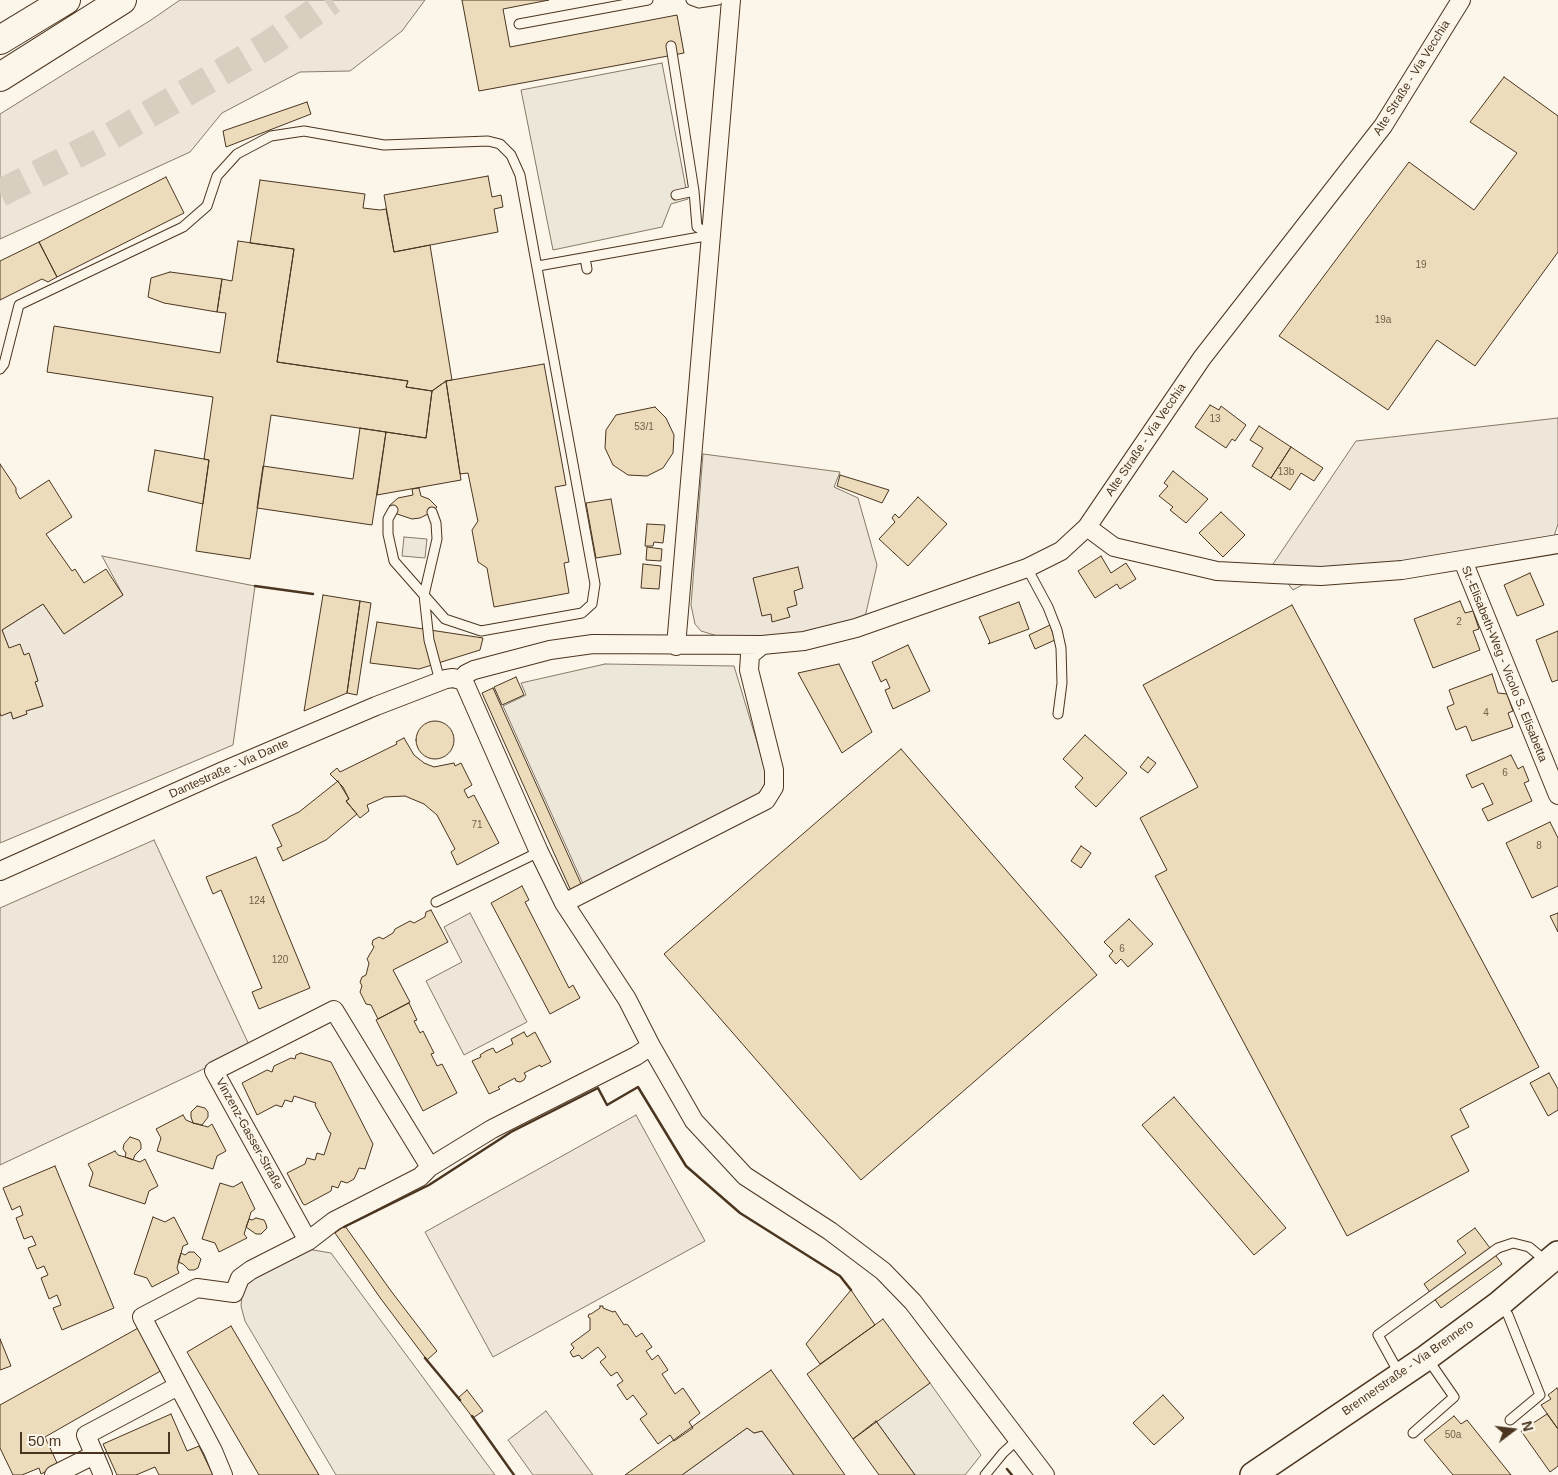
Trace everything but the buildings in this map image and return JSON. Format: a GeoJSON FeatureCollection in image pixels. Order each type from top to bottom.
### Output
{"type":"FeatureCollection","features":[{"type":"Feature","properties":{"kind":"highway"},"geometry":{"type":"LineString","coordinates":[[0,40],[66,0]]}},
{"type":"Feature","properties":{"kind":"highway"},"geometry":{"type":"LineString","coordinates":[[0,77],[122,0]]}},
{"type":"Feature","properties":{"kind":"main road","name":"Brennerstraße - Via Brennero"},"geometry":{"type":"LineString","coordinates":[[1253,1475],[1426,1358],[1499,1304],[1553,1259]]}},
{"type":"Feature","properties":{"kind":"street"},"geometry":{"type":"LineString","coordinates":[[676,646],[731,0]]}},
{"type":"Feature","properties":{"kind":"street","name":"Alte Straße - Via Vecchia"},"geometry":{"type":"LineString","coordinates":[[461,680],[466,674],[474,670],[550,650],[593,644],[676,646],[762,645],[804,641],[856,628],[1027,568],[1061,551],[1087,527],[1202,358],[1383,126],[1461,0]]}},
{"type":"Feature","properties":{"kind":"street","name":"St.-Elisabeth-Weg - Vicolo S. Elisabetta"},"geometry":{"type":"LineString","coordinates":[[1087,527],[1114,547],[1216,571],[1321,576],[1402,570],[1557,548]]}},
{"type":"Feature","properties":{"kind":"street","name":"St.-Elisabeth-Weg - Vicolo S. Elisabetta"},"geometry":{"type":"LineString","coordinates":[[1463,561],[1558,794]]}},
{"type":"Feature","properties":{"kind":"street"},"geometry":{"type":"LineString","coordinates":[[564,903],[766,800],[774,786],[774,770],[749,670],[750,655],[762,645]]}},
{"type":"Feature","properties":{"kind":"street","name":"Dantestraße - Via Dante"},"geometry":{"type":"LineString","coordinates":[[0,870],[222,772],[440,681],[453,678],[461,680]]}},
{"type":"Feature","properties":{"kind":"street"},"geometry":{"type":"LineString","coordinates":[[461,680],[465,684],[539,852],[564,903],[627,999],[651,1046],[694,1121],[745,1176],[830,1231],[883,1271],[913,1302],[1045,1475]]}},
{"type":"Feature","properties":{"kind":"street","name":"Vinzenz-Gasser-Straße"},"geometry":{"type":"LineString","coordinates":[[308,1240],[214,1071],[334,1010],[430,1167]]}},
{"type":"Feature","properties":{"kind":"street"},"geometry":{"type":"LineString","coordinates":[[223,1475],[213,1451],[142,1317],[197,1288],[234,1293],[240,1278],[251,1270],[308,1240],[334,1220],[420,1177],[430,1167],[492,1129],[636,1056],[651,1046]]}},
{"type":"Feature","properties":{"kind":"street"},"geometry":{"type":"LineString","coordinates":[[103,1475],[86,1435],[178,1386]]}},
{"type":"Feature","properties":{"kind":"street"},"geometry":{"type":"LineString","coordinates":[[54,1475],[94,1455]]}},
{"type":"Feature","properties":{"kind":"lane"},"geometry":{"type":"LineString","coordinates":[[519,24],[648,0]]}},
{"type":"Feature","properties":{"kind":"lane"},"geometry":{"type":"LineString","coordinates":[[691,0],[699,3],[718,0]]}},
{"type":"Feature","properties":{"kind":"lane"},"geometry":{"type":"LineString","coordinates":[[671,46],[694,191],[697,227],[711,235]]}},
{"type":"Feature","properties":{"kind":"lane"},"geometry":{"type":"LineString","coordinates":[[0,369],[4,364],[18,305],[183,227],[207,206],[217,176],[237,154],[271,136],[304,131],[384,145],[488,141],[500,144],[511,155],[520,175],[538,266],[594,584],[592,604],[582,613],[481,631],[446,619],[394,561],[388,534],[388,518],[393,510]]}},
{"type":"Feature","properties":{"kind":"lane"},"geometry":{"type":"LineString","coordinates":[[676,195],[694,191]]}},
{"type":"Feature","properties":{"kind":"lane"},"geometry":{"type":"LineString","coordinates":[[538,266],[711,235]]}},
{"type":"Feature","properties":{"kind":"lane"},"geometry":{"type":"LineString","coordinates":[[585,258],[587,269]]}},
{"type":"Feature","properties":{"kind":"lane"},"geometry":{"type":"LineString","coordinates":[[432,512],[436,523],[437,539],[424,595],[429,640],[440,681]]}},
{"type":"Feature","properties":{"kind":"lane"},"geometry":{"type":"LineString","coordinates":[[1027,568],[1048,607],[1057,630],[1061,648],[1062,683],[1058,714]]}},
{"type":"Feature","properties":{"kind":"lane"},"geometry":{"type":"LineString","coordinates":[[436,902],[539,852]]}},
{"type":"Feature","properties":{"kind":"lane"},"geometry":{"type":"LineString","coordinates":[[1400,1376],[1378,1335],[1498,1248],[1513,1243],[1529,1247],[1553,1259]]}},
{"type":"Feature","properties":{"kind":"lane"},"geometry":{"type":"LineString","coordinates":[[1499,1304],[1508,1314],[1540,1395],[1510,1420]]}},
{"type":"Feature","properties":{"kind":"lane"},"geometry":{"type":"LineString","coordinates":[[1413,1433],[1454,1397],[1426,1358]]}},
{"type":"Feature","properties":{"kind":"lane"},"geometry":{"type":"LineString","coordinates":[[985,1475],[1002,1453],[1017,1440]]}},
{"type":"Feature","properties":{"kind":"shaded area"},"geometry":{"type":"Polygon","coordinates":[[[180,0],[425,0],[402,31],[350,71],[300,72],[222,113],[190,152],[0,239],[0,114],[180,0]]]}},
{"type":"Feature","properties":{"kind":"shaded area"},"geometry":{"type":"Polygon","coordinates":[[[662,63],[688,199],[671,204],[662,227],[553,250],[521,90],[662,63]]]}},
{"type":"Feature","properties":{"kind":"shaded area"},"geometry":{"type":"Polygon","coordinates":[[[1558,418],[1558,524],[1553,539],[1428,574],[1302,585],[1293,590],[1273,564],[1356,441],[1558,418]]]}},
{"type":"Feature","properties":{"kind":"shaded area"},"geometry":{"type":"Polygon","coordinates":[[[703,454],[840,472],[834,487],[858,498],[877,565],[865,617],[795,635],[724,638],[701,631],[695,624],[691,605],[703,454]]]}},
{"type":"Feature","properties":{"kind":"shaded area"},"geometry":{"type":"Polygon","coordinates":[[[404,537],[427,539],[425,558],[402,556],[404,537]]]}},
{"type":"Feature","properties":{"kind":"shaded area"},"geometry":{"type":"Polygon","coordinates":[[[102,556],[255,586],[233,745],[0,843],[0,713],[1,715],[11,712],[13,719],[27,714],[26,711],[43,706],[35,682],[38,681],[29,654],[24,655],[9,648],[2,630],[43,604],[64,634],[123,595],[102,556]]]}},
{"type":"Feature","properties":{"kind":"shaded area"},"geometry":{"type":"Polygon","coordinates":[[[605,664],[734,666],[766,772],[764,787],[750,803],[584,886],[503,706],[526,695],[521,683],[605,664]]]}},
{"type":"Feature","properties":{"kind":"shaded area"},"geometry":{"type":"Polygon","coordinates":[[[154,840],[250,1047],[0,1165],[0,908],[154,840]]]}},
{"type":"Feature","properties":{"kind":"shaded area"},"geometry":{"type":"Polygon","coordinates":[[[470,913],[527,1022],[464,1055],[426,981],[462,962],[444,927],[470,913]]]}},
{"type":"Feature","properties":{"kind":"shaded area"},"geometry":{"type":"Polygon","coordinates":[[[636,1115],[705,1241],[493,1357],[425,1232],[636,1115]]]}},
{"type":"Feature","properties":{"kind":"shaded area"},"geometry":{"type":"Polygon","coordinates":[[[307,1249],[331,1253],[495,1475],[336,1475],[245,1321],[241,1306],[242,1294],[247,1285],[257,1276],[307,1249]]]}},
{"type":"Feature","properties":{"kind":"shaded area"},"geometry":{"type":"Polygon","coordinates":[[[930,1383],[981,1455],[965,1475],[915,1475],[876,1421],[930,1383]]]}},
{"type":"Feature","properties":{"kind":"shaded area"},"geometry":{"type":"Polygon","coordinates":[[[546,1411],[593,1475],[533,1475],[508,1440],[546,1411]]]}},
{"type":"Feature","properties":{"kind":"shaded area"},"geometry":{"type":"Polygon","coordinates":[[[747,1428],[754,1433],[762,1431],[794,1475],[682,1475],[747,1428]]]}},
{"type":"Feature","properties":{"kind":"tunnel"},"geometry":{"type":"LineString","coordinates":[[0,193],[101,142],[268,45],[332,0]]}},
{"type":"Feature","properties":{"kind":"wall"},"geometry":{"type":"LineString","coordinates":[[255,586],[313,594]]}},
{"type":"Feature","properties":{"kind":"wall"},"geometry":{"type":"LineString","coordinates":[[344,1227],[429,1185],[511,1132],[598,1088],[607,1105],[638,1087],[686,1166],[740,1213],[840,1276],[851,1290]]}},
{"type":"Feature","properties":{"kind":"wall"},"geometry":{"type":"LineString","coordinates":[[425,1358],[460,1400]]}},
{"type":"Feature","properties":{"kind":"wall"},"geometry":{"type":"LineString","coordinates":[[472,1416],[514,1475]]}},
{"type":"Feature","properties":{"kind":"wall"},"geometry":{"type":"LineString","coordinates":[[1007,1469],[1012,1475]]}}]}
